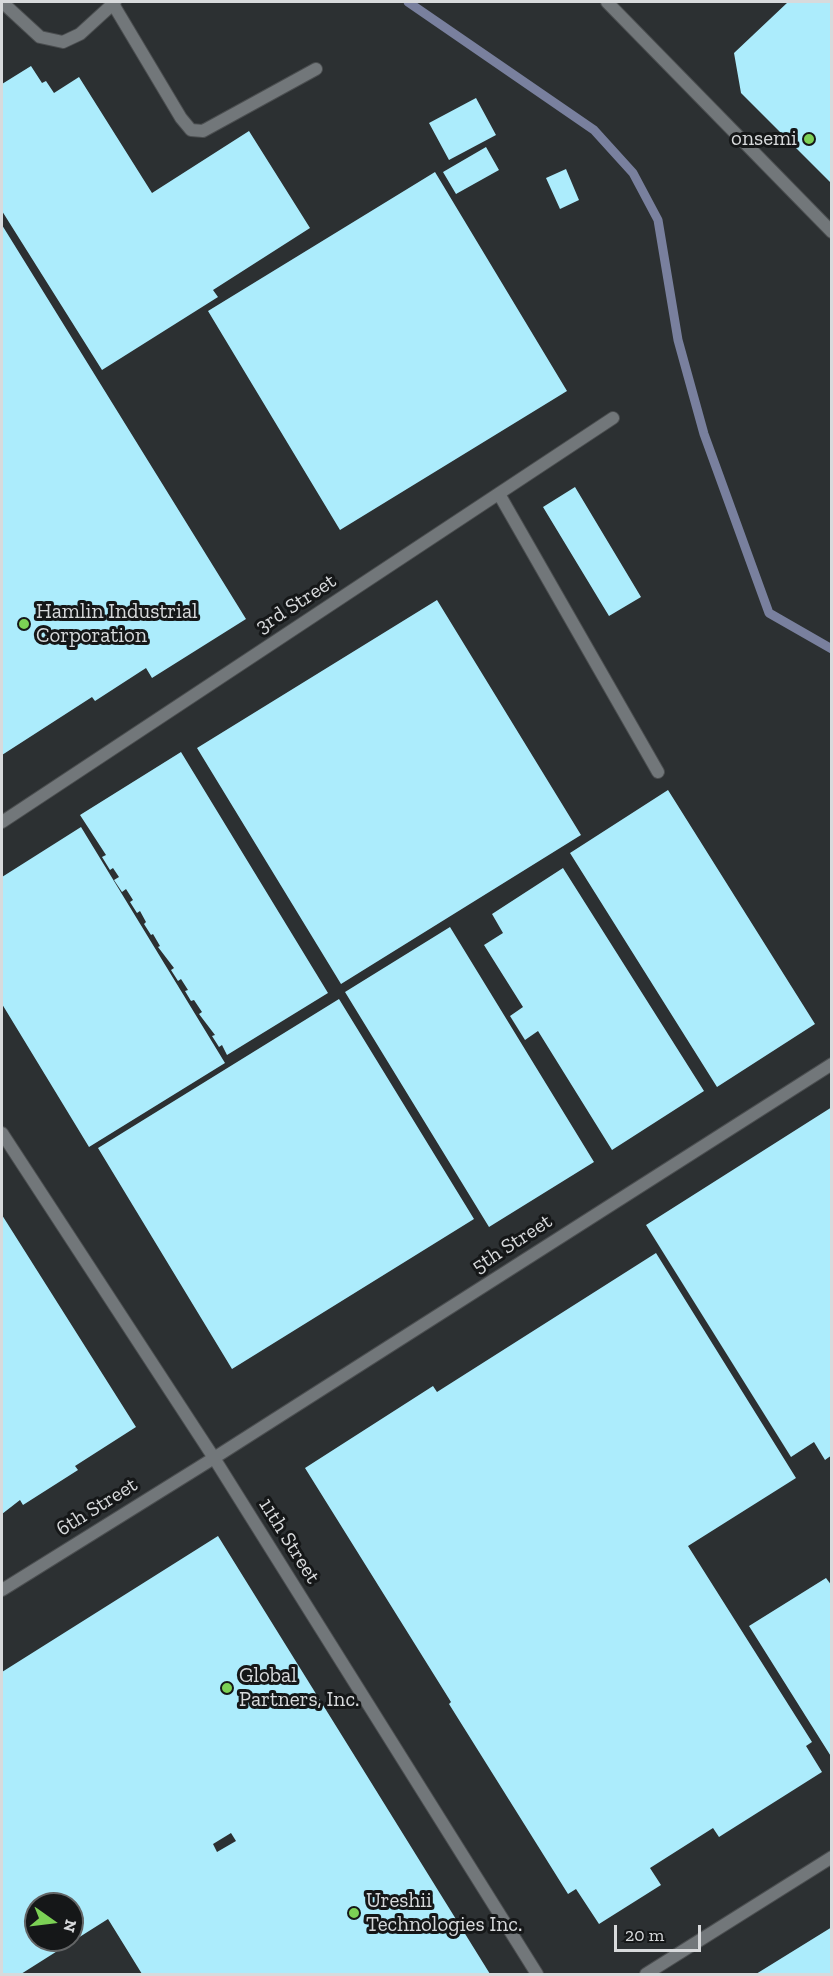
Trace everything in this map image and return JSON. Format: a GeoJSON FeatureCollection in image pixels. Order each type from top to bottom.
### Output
{"type":"FeatureCollection","features":[{"type":"Feature","properties":{"kind":"lane"},"geometry":{"type":"LineString","coordinates":[[2,2],[40,37],[63,42],[80,34],[114,3],[181,118],[191,130],[203,131],[316,69]]}},
{"type":"Feature","properties":{"kind":"lane"},"geometry":{"type":"LineString","coordinates":[[607,2],[831,232]]}},
{"type":"Feature","properties":{"kind":"lane","name":"3rd Street"},"geometry":{"type":"LineString","coordinates":[[2,822],[613,418]]}},
{"type":"Feature","properties":{"kind":"lane"},"geometry":{"type":"LineString","coordinates":[[499,494],[658,772]]}},
{"type":"Feature","properties":{"kind":"lane","name":"5th Street"},"geometry":{"type":"LineString","coordinates":[[214,1458],[831,1064]]}},
{"type":"Feature","properties":{"kind":"lane","name":"11th Street"},"geometry":{"type":"LineString","coordinates":[[2,1133],[214,1458],[537,1974]]}},
{"type":"Feature","properties":{"kind":"lane","name":"6th Street"},"geometry":{"type":"LineString","coordinates":[[2,1590],[214,1458]]}},
{"type":"Feature","properties":{"kind":"lane"},"geometry":{"type":"LineString","coordinates":[[646,1974],[831,1857]]}},
{"type":"Feature","properties":{"kind":"building","name":"onsemi"},"geometry":{"type":"Polygon","coordinates":[[[788,2],[832,2],[832,184],[741,93],[734,53],[788,2]]]}},
{"type":"Feature","properties":{"kind":"building"},"geometry":{"type":"Polygon","coordinates":[[[31,66],[42,83],[46,81],[54,93],[79,77],[152,193],[249,131],[310,228],[213,290],[218,297],[102,370],[2,211],[2,84],[31,66]]]}},
{"type":"Feature","properties":{"kind":"building"},"geometry":{"type":"Polygon","coordinates":[[[476,98],[496,135],[449,160],[429,123],[476,98]]]}},
{"type":"Feature","properties":{"kind":"building"},"geometry":{"type":"Polygon","coordinates":[[[486,147],[499,170],[456,194],[443,172],[486,147]]]}},
{"type":"Feature","properties":{"kind":"building"},"geometry":{"type":"Polygon","coordinates":[[[566,169],[579,200],[560,209],[546,178],[566,169]]]}},
{"type":"Feature","properties":{"kind":"building"},"geometry":{"type":"Polygon","coordinates":[[[435,172],[567,391],[340,530],[208,311],[435,172]]]}},
{"type":"Feature","properties":{"kind":"building"},"geometry":{"type":"Polygon","coordinates":[[[2,225],[246,619],[152,678],[146,668],[95,701],[92,697],[2,755],[2,225]]]}},
{"type":"Feature","properties":{"kind":"building"},"geometry":{"type":"Polygon","coordinates":[[[575,487],[641,597],[609,616],[543,507],[575,487]]]}},
{"type":"Feature","properties":{"kind":"building"},"geometry":{"type":"Polygon","coordinates":[[[437,600],[581,835],[341,984],[197,748],[437,600]]]}},
{"type":"Feature","properties":{"kind":"building"},"geometry":{"type":"Polygon","coordinates":[[[181,752],[328,993],[227,1055],[222,1045],[219,1047],[212,1036],[215,1035],[199,1014],[202,1012],[194,1000],[191,1001],[185,991],[188,990],[181,979],[178,981],[171,970],[174,968],[158,947],[160,946],[153,934],[151,935],[144,924],[146,922],[140,911],[137,913],[130,902],[133,900],[126,889],[122,892],[114,880],[119,877],[113,868],[110,870],[102,857],[106,855],[80,815],[181,752]]]}},
{"type":"Feature","properties":{"kind":"building"},"geometry":{"type":"Polygon","coordinates":[[[668,790],[815,1024],[717,1087],[570,853],[668,790]]]}},
{"type":"Feature","properties":{"kind":"building"},"geometry":{"type":"Polygon","coordinates":[[[81,827],[225,1063],[89,1147],[2,1004],[2,877],[81,827]]]}},
{"type":"Feature","properties":{"kind":"building"},"geometry":{"type":"Polygon","coordinates":[[[563,868],[704,1091],[612,1150],[538,1031],[525,1040],[510,1016],[523,1007],[484,945],[503,933],[492,914],[563,868]]]}},
{"type":"Feature","properties":{"kind":"building"},"geometry":{"type":"Polygon","coordinates":[[[450,927],[594,1162],[489,1227],[345,992],[450,927]]]}},
{"type":"Feature","properties":{"kind":"building"},"geometry":{"type":"Polygon","coordinates":[[[339,999],[474,1219],[232,1369],[98,1148],[339,999]]]}},
{"type":"Feature","properties":{"kind":"building"},"geometry":{"type":"Polygon","coordinates":[[[832,1107],[832,1455],[825,1460],[814,1442],[791,1457],[646,1225],[832,1107]]]}},
{"type":"Feature","properties":{"kind":"building"},"geometry":{"type":"Polygon","coordinates":[[[2,1215],[136,1427],[75,1466],[78,1470],[23,1505],[20,1500],[2,1514],[2,1215]]]}},
{"type":"Feature","properties":{"kind":"building"},"geometry":{"type":"Polygon","coordinates":[[[656,1253],[796,1478],[688,1546],[812,1742],[806,1746],[822,1772],[719,1837],[713,1828],[650,1868],[661,1885],[599,1924],[576,1889],[568,1894],[305,1468],[433,1386],[437,1392],[656,1253]]]}},
{"type":"Feature","properties":{"kind":"building"},"geometry":{"type":"Polygon","coordinates":[[[218,1536],[490,1974],[142,1974],[108,1919],[84,1934],[84,1892],[24,1892],[24,1952],[56,1952],[21,1974],[2,1974],[2,1672],[218,1536]],[[231,1833],[213,1844],[217,1852],[236,1841],[231,1833]]]}},
{"type":"Feature","properties":{"kind":"building"},"geometry":{"type":"Polygon","coordinates":[[[826,1578],[832,1586],[832,1758],[749,1626],[826,1578]]]}},
{"type":"Feature","properties":{"kind":"building"},"geometry":{"type":"Polygon","coordinates":[[[832,1927],[832,1974],[756,1974],[832,1927]]]}},
{"type":"Feature","properties":{"kind":"waterway"},"geometry":{"type":"LineString","coordinates":[[408,2],[594,130],[633,173],[658,220],[678,340],[704,434],[769,613],[832,649]]}},
{"type":"Feature","properties":{"kind":"place","name":"onsemi"},"geometry":{"type":"Point","coordinates":[809,139]}},
{"type":"Feature","properties":{"kind":"place","name":"Hamlin Industrial Corporation"},"geometry":{"type":"Point","coordinates":[24,624]}},
{"type":"Feature","properties":{"kind":"place","name":"Global Partners, Inc."},"geometry":{"type":"Point","coordinates":[227,1688]}},
{"type":"Feature","properties":{"kind":"place","name":"Ureshii Technologies Inc."},"geometry":{"type":"Point","coordinates":[354,1913]}}]}
